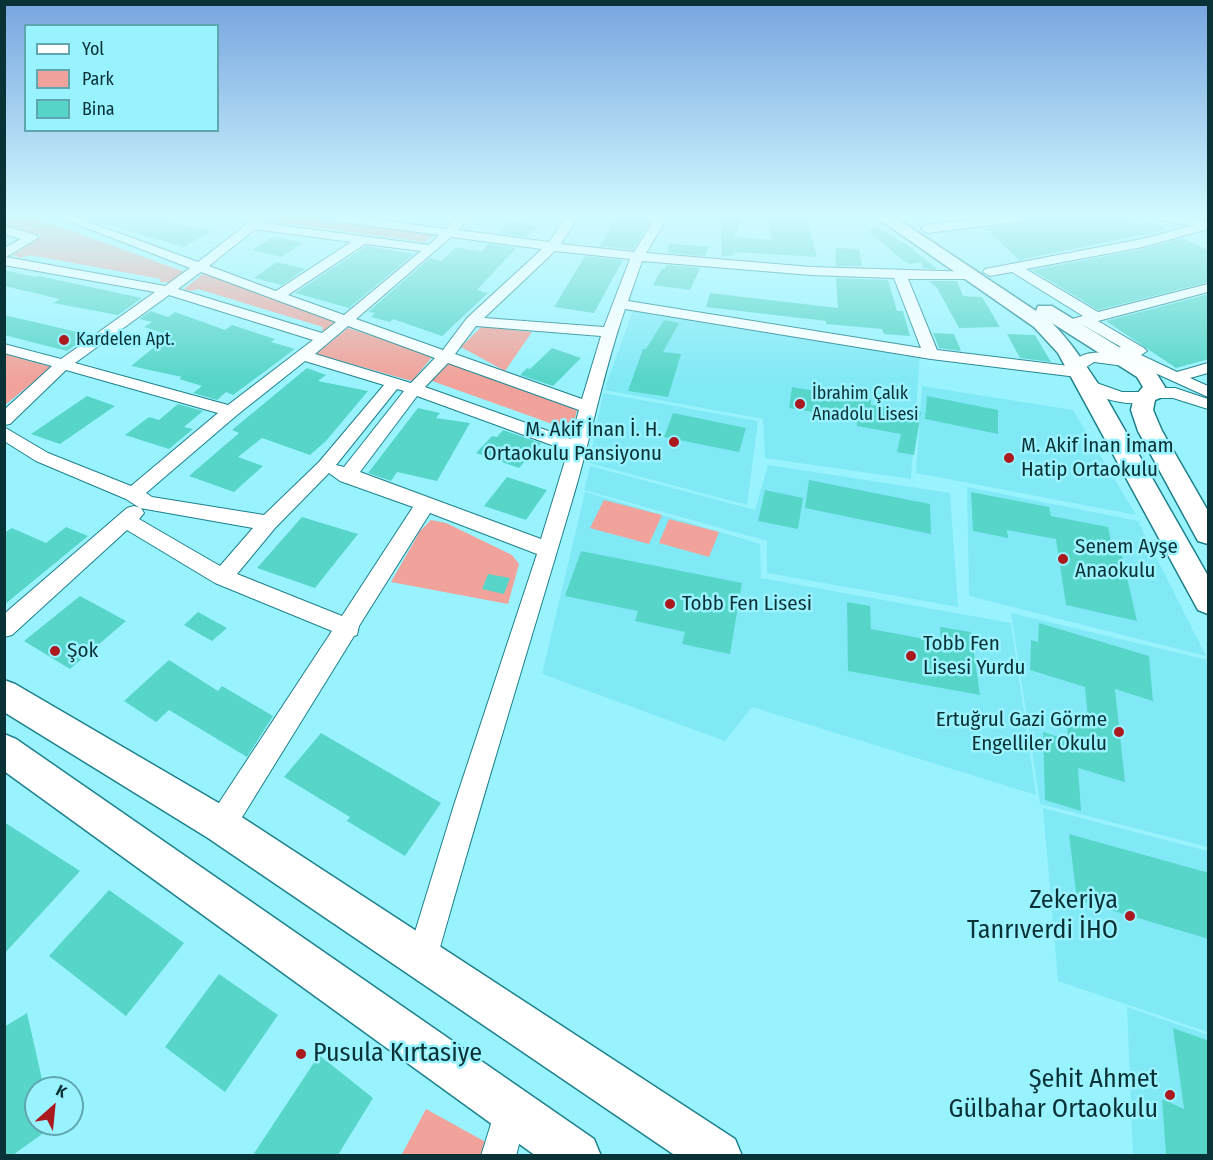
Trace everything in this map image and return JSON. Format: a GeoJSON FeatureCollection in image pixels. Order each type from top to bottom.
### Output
{"type":"FeatureCollection","features":[{"type":"Feature","properties":{"kind":"main road"},"geometry":{"type":"LineString","coordinates":[[977,271],[1081,323],[1124,361],[1145,373],[1152,380],[1154,387],[1142,410],[1150,431],[1209,534]]}},
{"type":"Feature","properties":{"kind":"main road"},"geometry":{"type":"LineString","coordinates":[[980,273],[1041,323],[1066,349],[1209,602]]}},
{"type":"Feature","properties":{"kind":"main road"},"geometry":{"type":"LineString","coordinates":[[4,694],[221,825],[718,1155]]}},
{"type":"Feature","properties":{"kind":"main road"},"geometry":{"type":"LineString","coordinates":[[4,750],[577,1155]]}},
{"type":"Feature","properties":{"kind":"street"},"geometry":{"type":"LineString","coordinates":[[61,271],[166,290],[324,339]]}},
{"type":"Feature","properties":{"kind":"street"},"geometry":{"type":"LineString","coordinates":[[4,420],[65,363],[194,271]]}},
{"type":"Feature","properties":{"kind":"street"},"geometry":{"type":"LineString","coordinates":[[211,271],[588,407]]}},
{"type":"Feature","properties":{"kind":"street"},"geometry":{"type":"LineString","coordinates":[[277,296],[315,271]]}},
{"type":"Feature","properties":{"kind":"street"},"geometry":{"type":"LineString","coordinates":[[4,628],[125,520],[140,498],[231,411],[324,339],[405,271]]}},
{"type":"Feature","properties":{"kind":"street"},"geometry":{"type":"LineString","coordinates":[[347,476],[414,389],[446,356],[472,321],[526,271]]}},
{"type":"Feature","properties":{"kind":"street"},"geometry":{"type":"LineString","coordinates":[[422,958],[467,805],[548,549],[610,332],[632,271]]}},
{"type":"Feature","properties":{"kind":"street"},"geometry":{"type":"LineString","coordinates":[[833,271],[900,276],[990,271]]}},
{"type":"Feature","properties":{"kind":"street"},"geometry":{"type":"LineString","coordinates":[[1018,271],[1081,323],[1209,392]]}},
{"type":"Feature","properties":{"kind":"street"},"geometry":{"type":"LineString","coordinates":[[900,276],[931,354]]}},
{"type":"Feature","properties":{"kind":"street"},"geometry":{"type":"LineString","coordinates":[[1081,323],[1209,288]]}},
{"type":"Feature","properties":{"kind":"street"},"geometry":{"type":"LineString","coordinates":[[620,304],[931,354],[1081,374],[1117,397],[1175,393],[1209,405]]}},
{"type":"Feature","properties":{"kind":"street"},"geometry":{"type":"LineString","coordinates":[[472,321],[610,332]]}},
{"type":"Feature","properties":{"kind":"street"},"geometry":{"type":"LineString","coordinates":[[4,348],[65,363],[231,411]]}},
{"type":"Feature","properties":{"kind":"street"},"geometry":{"type":"LineString","coordinates":[[302,355],[414,389],[578,448]]}},
{"type":"Feature","properties":{"kind":"street"},"geometry":{"type":"LineString","coordinates":[[1081,374],[1081,361],[1098,357],[1124,361]]}},
{"type":"Feature","properties":{"kind":"street"},"geometry":{"type":"LineString","coordinates":[[1178,376],[1209,368]]}},
{"type":"Feature","properties":{"kind":"street"},"geometry":{"type":"LineString","coordinates":[[222,577],[268,523],[325,466],[394,383]]}},
{"type":"Feature","properties":{"kind":"street"},"geometry":{"type":"LineString","coordinates":[[4,433],[42,457],[140,498],[268,523]]}},
{"type":"Feature","properties":{"kind":"street"},"geometry":{"type":"LineString","coordinates":[[325,466],[548,549]]}},
{"type":"Feature","properties":{"kind":"street"},"geometry":{"type":"LineString","coordinates":[[221,825],[349,628],[426,503]]}},
{"type":"Feature","properties":{"kind":"street"},"geometry":{"type":"LineString","coordinates":[[125,520],[222,577],[349,628]]}},
{"type":"Feature","properties":{"kind":"street"},"geometry":{"type":"LineString","coordinates":[[498,1155],[512,1110]]}},
{"type":"Feature","properties":{"kind":"shaded area","name":"İbrahim Çalık Anadolu Lisesi"},"geometry":{"type":"Polygon","coordinates":[[[633,311],[920,356],[911,479],[765,458],[763,419],[604,390],[633,311]]]}},
{"type":"Feature","properties":{"kind":"shaded area","name":"M. Akif İnan İmam Hatip Ortaokulu"},"geometry":{"type":"Polygon","coordinates":[[[922,386],[1073,410],[1136,515],[916,473],[922,386]]]}},
{"type":"Feature","properties":{"kind":"shaded area","name":"M. Akif İnan İ. H. Ortaokulu Pansiyonu"},"geometry":{"type":"Polygon","coordinates":[[[603,393],[758,421],[747,505],[589,463],[603,393]]]}},
{"type":"Feature","properties":{"kind":"shaded area"},"geometry":{"type":"Polygon","coordinates":[[[768,465],[950,493],[958,607],[767,573],[767,541],[584,490],[590,466],[755,510],[768,465]]]}},
{"type":"Feature","properties":{"kind":"shaded area","name":"Senem Ayşe Anaokulu"},"geometry":{"type":"Polygon","coordinates":[[[967,487],[1138,521],[1206,656],[969,596],[967,487]]]}},
{"type":"Feature","properties":{"kind":"shaded area"},"geometry":{"type":"Polygon","coordinates":[[[585,492],[760,544],[761,578],[1011,623],[1036,795],[752,707],[725,741],[542,674],[585,492]]]}},
{"type":"Feature","properties":{"kind":"shaded area","name":"Ertuğrul Gazi Görme Engelliler Okulu"},"geometry":{"type":"Polygon","coordinates":[[[1011,613],[1208,660],[1208,847],[1040,804],[1011,613]]]}},
{"type":"Feature","properties":{"kind":"shaded area","name":"Zekeriya Tanrıverdi İHO"},"geometry":{"type":"Polygon","coordinates":[[[1043,808],[1208,851],[1208,1032],[1058,981],[1043,808]]]}},
{"type":"Feature","properties":{"kind":"shaded area","name":"Şehit Ahmet Gülbahar Ortaokulu"},"geometry":{"type":"Polygon","coordinates":[[[1127,1007],[1208,1035],[1208,1155],[1133,1155],[1127,1007]]]}},
{"type":"Feature","properties":{"kind":"green space"},"geometry":{"type":"Polygon","coordinates":[[[118,271],[185,272],[173,282],[160,282],[161,279],[118,271]]]}},
{"type":"Feature","properties":{"kind":"green space"},"geometry":{"type":"Polygon","coordinates":[[[203,274],[337,321],[328,331],[322,331],[323,327],[198,289],[191,291],[184,289],[203,274]]]}},
{"type":"Feature","properties":{"kind":"green space"},"geometry":{"type":"Polygon","coordinates":[[[348,328],[433,356],[412,381],[316,354],[348,328]]]}},
{"type":"Feature","properties":{"kind":"green space"},"geometry":{"type":"Polygon","coordinates":[[[480,328],[532,332],[505,371],[461,347],[480,328]]]}},
{"type":"Feature","properties":{"kind":"green space"},"geometry":{"type":"Polygon","coordinates":[[[5,354],[52,367],[5,405],[5,354]]]}},
{"type":"Feature","properties":{"kind":"green space"},"geometry":{"type":"Polygon","coordinates":[[[451,361],[471,372],[577,410],[572,431],[432,381],[451,361]]]}},
{"type":"Feature","properties":{"kind":"green space"},"geometry":{"type":"Polygon","coordinates":[[[604,500],[662,515],[649,544],[590,528],[604,500]]]}},
{"type":"Feature","properties":{"kind":"green space"},"geometry":{"type":"Polygon","coordinates":[[[669,519],[719,532],[709,557],[659,543],[669,519]]]}},
{"type":"Feature","properties":{"kind":"green space"},"geometry":{"type":"Polygon","coordinates":[[[431,520],[446,523],[512,555],[519,564],[508,604],[391,582],[420,531],[431,520]]]}},
{"type":"Feature","properties":{"kind":"green space"},"geometry":{"type":"Polygon","coordinates":[[[426,1109],[491,1145],[487,1155],[401,1156],[426,1109]]]}},
{"type":"Feature","properties":{"kind":"building"},"geometry":{"type":"Polygon","coordinates":[[[4,271],[9,271],[142,298],[118,315],[53,303],[60,299],[4,286],[4,271]]]}},
{"type":"Feature","properties":{"kind":"building"},"geometry":{"type":"Polygon","coordinates":[[[264,271],[302,271],[282,285],[254,278],[264,271]]]}},
{"type":"Feature","properties":{"kind":"building"},"geometry":{"type":"Polygon","coordinates":[[[328,271],[393,271],[349,308],[295,293],[328,271]]]}},
{"type":"Feature","properties":{"kind":"building"},"geometry":{"type":"Polygon","coordinates":[[[415,271],[495,271],[477,290],[488,293],[442,336],[393,319],[390,322],[371,317],[375,313],[368,312],[415,271]]]}},
{"type":"Feature","properties":{"kind":"building"},"geometry":{"type":"Polygon","coordinates":[[[576,271],[617,271],[594,313],[554,307],[576,271]]]}},
{"type":"Feature","properties":{"kind":"building"},"geometry":{"type":"Polygon","coordinates":[[[660,271],[699,271],[690,290],[653,285],[660,271]]]}},
{"type":"Feature","properties":{"kind":"building"},"geometry":{"type":"Polygon","coordinates":[[[1034,271],[1209,271],[1209,282],[1098,310],[1034,271]]]}},
{"type":"Feature","properties":{"kind":"building"},"geometry":{"type":"Polygon","coordinates":[[[836,278],[888,280],[897,311],[903,311],[910,336],[884,334],[882,329],[826,324],[826,321],[706,307],[710,293],[838,308],[836,278]]]}},
{"type":"Feature","properties":{"kind":"building"},"geometry":{"type":"Polygon","coordinates":[[[929,281],[957,281],[963,296],[982,297],[1000,327],[959,328],[937,288],[929,281]]]}},
{"type":"Feature","properties":{"kind":"building"},"geometry":{"type":"Polygon","coordinates":[[[1209,294],[1209,359],[1176,368],[1106,321],[1209,294]]]}},
{"type":"Feature","properties":{"kind":"building"},"geometry":{"type":"Polygon","coordinates":[[[151,311],[168,317],[175,312],[225,330],[232,325],[275,339],[271,342],[295,349],[233,395],[226,392],[217,400],[193,393],[202,386],[179,379],[182,377],[131,366],[169,335],[144,327],[152,322],[139,319],[151,311]]]}},
{"type":"Feature","properties":{"kind":"building"},"geometry":{"type":"Polygon","coordinates":[[[4,315],[90,335],[67,351],[4,335],[4,315]]]}},
{"type":"Feature","properties":{"kind":"building"},"geometry":{"type":"Polygon","coordinates":[[[664,320],[679,323],[663,352],[681,354],[668,397],[628,391],[643,349],[646,349],[664,320]]]}},
{"type":"Feature","properties":{"kind":"building"},"geometry":{"type":"Polygon","coordinates":[[[933,333],[954,334],[961,351],[939,348],[933,333]]]}},
{"type":"Feature","properties":{"kind":"building"},"geometry":{"type":"Polygon","coordinates":[[[1007,334],[1035,335],[1051,362],[1020,358],[1007,334]]]}},
{"type":"Feature","properties":{"kind":"building"},"geometry":{"type":"Polygon","coordinates":[[[552,348],[581,358],[553,386],[520,375],[527,368],[530,369],[552,348]]]}},
{"type":"Feature","properties":{"kind":"building"},"geometry":{"type":"Polygon","coordinates":[[[307,368],[326,375],[318,381],[368,391],[326,441],[310,455],[262,438],[238,457],[263,466],[234,492],[189,476],[239,433],[232,430],[307,368]]]}},
{"type":"Feature","properties":{"kind":"building","name":"İbrahim Çalık Anadolu Lisesi"},"geometry":{"type":"Polygon","coordinates":[[[792,387],[871,400],[871,405],[921,412],[914,455],[897,452],[901,434],[857,426],[857,419],[789,408],[792,387]]]}},
{"type":"Feature","properties":{"kind":"building"},"geometry":{"type":"Polygon","coordinates":[[[87,396],[115,406],[60,444],[31,434],[87,396]]]}},
{"type":"Feature","properties":{"kind":"building"},"geometry":{"type":"Polygon","coordinates":[[[927,396],[998,410],[998,434],[925,419],[927,396]]]}},
{"type":"Feature","properties":{"kind":"building"},"geometry":{"type":"Polygon","coordinates":[[[178,404],[203,411],[184,427],[193,429],[169,449],[125,435],[149,417],[159,420],[178,404]]]}},
{"type":"Feature","properties":{"kind":"building"},"geometry":{"type":"Polygon","coordinates":[[[418,408],[440,413],[436,418],[470,423],[437,481],[397,472],[391,481],[368,473],[418,408]]]}},
{"type":"Feature","properties":{"kind":"building"},"geometry":{"type":"Polygon","coordinates":[[[673,413],[746,428],[739,452],[664,437],[673,413]]]}},
{"type":"Feature","properties":{"kind":"building"},"geometry":{"type":"Polygon","coordinates":[[[503,430],[541,443],[519,468],[476,453],[492,436],[497,437],[503,430]]]}},
{"type":"Feature","properties":{"kind":"building"},"geometry":{"type":"Polygon","coordinates":[[[507,477],[547,490],[526,520],[484,506],[507,477]]]}},
{"type":"Feature","properties":{"kind":"building"},"geometry":{"type":"Polygon","coordinates":[[[809,480],[930,504],[931,534],[805,508],[809,480]]]}},
{"type":"Feature","properties":{"kind":"building"},"geometry":{"type":"Polygon","coordinates":[[[765,490],[803,498],[798,529],[758,521],[765,490]]]}},
{"type":"Feature","properties":{"kind":"building"},"geometry":{"type":"Polygon","coordinates":[[[971,492],[1049,507],[1051,516],[1108,527],[1112,546],[1120,547],[1137,621],[1066,605],[1056,539],[1007,530],[1008,538],[973,531],[971,492]]]}},
{"type":"Feature","properties":{"kind":"building"},"geometry":{"type":"Polygon","coordinates":[[[302,517],[358,534],[315,588],[257,568],[302,517]]]}},
{"type":"Feature","properties":{"kind":"building"},"geometry":{"type":"Polygon","coordinates":[[[66,527],[88,536],[4,605],[4,533],[12,528],[46,543],[66,527]]]}},
{"type":"Feature","properties":{"kind":"building","name":"Tobb Fen Lisesi"},"geometry":{"type":"Polygon","coordinates":[[[581,551],[742,583],[730,654],[682,644],[685,632],[635,621],[638,611],[565,596],[581,551]]]}},
{"type":"Feature","properties":{"kind":"building"},"geometry":{"type":"Polygon","coordinates":[[[488,574],[510,578],[504,594],[482,589],[488,574]]]}},
{"type":"Feature","properties":{"kind":"building"},"geometry":{"type":"Polygon","coordinates":[[[80,596],[126,621],[70,669],[24,641],[80,596]]]}},
{"type":"Feature","properties":{"kind":"building","name":"Tobb Fen Lisesi Yurdu"},"geometry":{"type":"Polygon","coordinates":[[[847,602],[870,606],[871,629],[941,642],[940,627],[971,632],[980,695],[848,671],[847,602]]]}},
{"type":"Feature","properties":{"kind":"building"},"geometry":{"type":"Polygon","coordinates":[[[198,612],[227,628],[212,641],[184,625],[198,612]]]}},
{"type":"Feature","properties":{"kind":"building"},"geometry":{"type":"Polygon","coordinates":[[[1039,623],[1149,656],[1153,701],[1115,689],[1125,782],[1078,768],[1081,811],[1045,800],[1043,732],[1068,740],[1066,713],[1088,720],[1085,687],[1030,670],[1031,640],[1038,642],[1039,623]]]}},
{"type":"Feature","properties":{"kind":"building"},"geometry":{"type":"Polygon","coordinates":[[[169,660],[218,691],[222,686],[273,716],[247,757],[169,710],[156,722],[124,701],[169,660]]]}},
{"type":"Feature","properties":{"kind":"building"},"geometry":{"type":"Polygon","coordinates":[[[321,733],[441,803],[405,856],[347,821],[350,817],[284,777],[321,733]]]}},
{"type":"Feature","properties":{"kind":"building"},"geometry":{"type":"Polygon","coordinates":[[[4,822],[80,871],[4,954],[4,822]]]}},
{"type":"Feature","properties":{"kind":"building"},"geometry":{"type":"Polygon","coordinates":[[[1069,834],[1209,873],[1209,939],[1077,900],[1069,834]]]}},
{"type":"Feature","properties":{"kind":"building"},"geometry":{"type":"Polygon","coordinates":[[[109,890],[184,943],[126,1016],[49,956],[109,890]]]}},
{"type":"Feature","properties":{"kind":"building"},"geometry":{"type":"Polygon","coordinates":[[[219,974],[278,1015],[225,1092],[165,1047],[219,974]]]}},
{"type":"Feature","properties":{"kind":"building"},"geometry":{"type":"Polygon","coordinates":[[[27,1013],[41,1076],[24,1076],[24,1136],[39,1136],[13,1155],[4,1155],[4,1027],[27,1013]]]}},
{"type":"Feature","properties":{"kind":"building"},"geometry":{"type":"Polygon","coordinates":[[[1173,1028],[1209,1041],[1209,1155],[1166,1155],[1162,1099],[1184,1109],[1173,1028]]]}},
{"type":"Feature","properties":{"kind":"building"},"geometry":{"type":"Polygon","coordinates":[[[319,1055],[373,1098],[338,1155],[253,1155],[319,1055]]]}},
{"type":"Feature","properties":{"kind":"place","name":"Kardelen Apt."},"geometry":{"type":"Point","coordinates":[64,340]}},
{"type":"Feature","properties":{"kind":"place","name":"İbrahim Çalık Anadolu Lisesi"},"geometry":{"type":"Point","coordinates":[800,404]}},
{"type":"Feature","properties":{"kind":"place","name":"M. Akif İnan İ. H. Ortaokulu Pansiyonu"},"geometry":{"type":"Point","coordinates":[674,442]}},
{"type":"Feature","properties":{"kind":"place","name":"M. Akif İnan İmam Hatip Ortaokulu"},"geometry":{"type":"Point","coordinates":[1009,458]}},
{"type":"Feature","properties":{"kind":"place","name":"Senem Ayşe Anaokulu"},"geometry":{"type":"Point","coordinates":[1063,559]}},
{"type":"Feature","properties":{"kind":"place","name":"Tobb Fen Lisesi"},"geometry":{"type":"Point","coordinates":[670,604]}},
{"type":"Feature","properties":{"kind":"place","name":"Şok"},"geometry":{"type":"Point","coordinates":[55,651]}},
{"type":"Feature","properties":{"kind":"place","name":"Tobb Fen Lisesi Yurdu"},"geometry":{"type":"Point","coordinates":[911,656]}},
{"type":"Feature","properties":{"kind":"place","name":"Ertuğrul Gazi Görme Engelliler Okulu"},"geometry":{"type":"Point","coordinates":[1119,732]}},
{"type":"Feature","properties":{"kind":"place","name":"Zekeriya Tanrıverdi İHO"},"geometry":{"type":"Point","coordinates":[1130,916]}},
{"type":"Feature","properties":{"kind":"place","name":"Pusula Kırtasiye"},"geometry":{"type":"Point","coordinates":[301,1054]}},
{"type":"Feature","properties":{"kind":"place","name":"Şehit Ahmet Gülbahar Ortaokulu"},"geometry":{"type":"Point","coordinates":[1170,1095]}}]}
